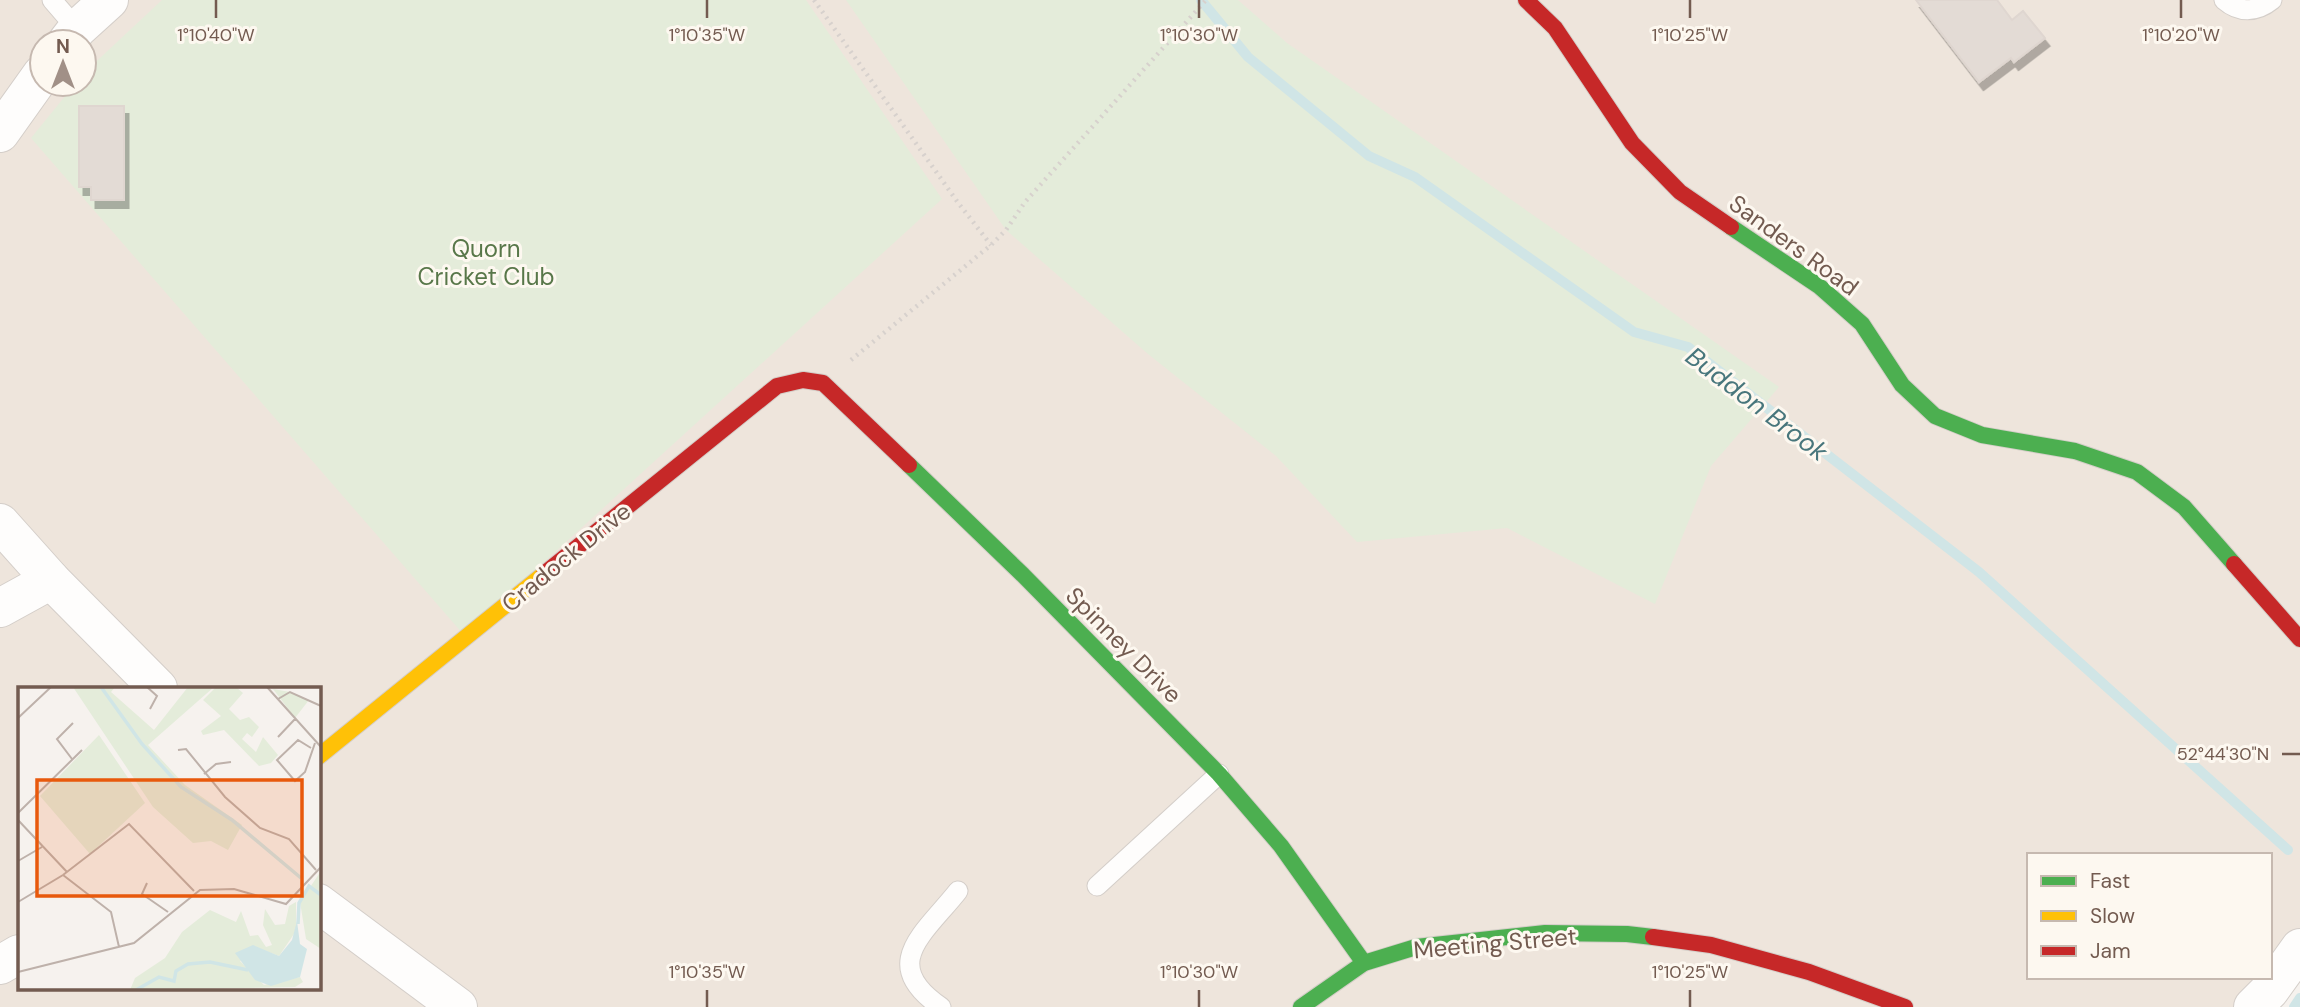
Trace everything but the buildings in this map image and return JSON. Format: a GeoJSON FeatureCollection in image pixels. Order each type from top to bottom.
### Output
{"type":"FeatureCollection","features":[{"type":"Feature","properties":{"kind":"street"},"geometry":{"type":"LineString","coordinates":[[80,28],[108,0]]}},
{"type":"Feature","properties":{"kind":"street","name":"Sanders Road"},"geometry":{"type":"LineString","coordinates":[[1525,0],[1555,28],[1632,144],[1680,192],[1819,286],[1862,324],[1902,385],[1935,416],[1982,435],[2075,451],[2137,472],[2184,507],[2300,639]]}},
{"type":"Feature","properties":{"kind":"street"},"geometry":{"type":"LineString","coordinates":[[0,133],[28,94]]}},
{"type":"Feature","properties":{"kind":"street","name":"Cradock Drive"},"geometry":{"type":"LineString","coordinates":[[320,755],[777,386],[803,380],[823,383]]}},
{"type":"Feature","properties":{"kind":"street","name":"Spinney Drive"},"geometry":{"type":"LineString","coordinates":[[823,383],[1023,575],[1220,774],[1281,846],[1364,963]]}},
{"type":"Feature","properties":{"kind":"street"},"geometry":{"type":"LineString","coordinates":[[0,523],[51,580],[157,687]]}},
{"type":"Feature","properties":{"kind":"street"},"geometry":{"type":"LineString","coordinates":[[0,608],[51,580]]}},
{"type":"Feature","properties":{"kind":"street"},"geometry":{"type":"LineString","coordinates":[[320,904],[458,1007]]}},
{"type":"Feature","properties":{"kind":"street","name":"Meeting Street"},"geometry":{"type":"LineString","coordinates":[[1301,1007],[1364,963],[1416,947],[1545,933],[1627,934],[1711,945],[1809,972],[1905,1007]]}},
{"type":"Feature","properties":{"kind":"street"},"geometry":{"type":"LineString","coordinates":[[2253,1007],[2270,990],[2300,948]]}},
{"type":"Feature","properties":{"kind":"street"},"geometry":{"type":"LineString","coordinates":[[0,965],[18,955]]}},
{"type":"Feature","properties":{"kind":"lane"},"geometry":{"type":"LineString","coordinates":[[52,0],[68,28]]}},
{"type":"Feature","properties":{"kind":"lane"},"geometry":{"type":"LineString","coordinates":[[2224,0],[2232,8],[2245,11],[2259,8],[2272,0]]}},
{"type":"Feature","properties":{"kind":"lane"},"geometry":{"type":"LineString","coordinates":[[1097,886],[1220,774]]}},
{"type":"Feature","properties":{"kind":"lane"},"geometry":{"type":"LineString","coordinates":[[941,1007],[916,985],[909,973],[909,961],[914,947],[958,891]]}},
{"type":"Feature","properties":{"kind":"path"},"geometry":{"type":"LineString","coordinates":[[814,0],[991,245]]}},
{"type":"Feature","properties":{"kind":"path"},"geometry":{"type":"LineString","coordinates":[[823,383],[1006,230],[1025,202],[1206,0]]}},
{"type":"Feature","properties":{"kind":"shaded area"},"geometry":{"type":"Polygon","coordinates":[[[0,0],[2300,0],[2300,948],[2255,1007],[0,1007],[0,0]]]}},
{"type":"Feature","properties":{"kind":"green space","name":"Quorn Cricket Club"},"geometry":{"type":"Polygon","coordinates":[[[162,0],[806,0],[942,199],[464,635],[31,138],[64,98],[98,98],[98,60],[162,0]]]}},
{"type":"Feature","properties":{"kind":"green space"},"geometry":{"type":"Polygon","coordinates":[[[846,0],[1238,0],[1287,43],[1779,387],[1711,466],[1655,604],[1507,528],[1357,542],[1276,456],[1148,354],[1006,230],[846,0]]]}},
{"type":"Feature","properties":{"kind":"waterway","name":"Buddon Brook"},"geometry":{"type":"LineString","coordinates":[[1201,0],[1248,57],[1369,156],[1415,177],[1634,332],[1688,347],[1979,572],[2288,850]]}},
{"type":"Feature","properties":{"kind":"waterway"},"geometry":{"type":"LineString","coordinates":[[2294,1007],[2300,998]]}},
{"type":"Feature","properties":{"kind":"traffic: fast"},"geometry":{"type":"LineString","coordinates":[[1731,227],[1819,286],[1862,324],[1902,385],[1935,416],[1982,435],[2075,451],[2137,472],[2184,507],[2234,564]]}},
{"type":"Feature","properties":{"kind":"traffic: fast"},"geometry":{"type":"LineString","coordinates":[[909,465],[1023,575],[1219,774],[1281,846],[1364,963]]}},
{"type":"Feature","properties":{"kind":"traffic: fast"},"geometry":{"type":"LineString","coordinates":[[1301,1007],[1364,963],[1416,947],[1545,933],[1653,937]]}},
{"type":"Feature","properties":{"kind":"traffic: slow"},"geometry":{"type":"LineString","coordinates":[[320,755],[544,574]]}},
{"type":"Feature","properties":{"kind":"traffic: jam"},"geometry":{"type":"LineString","coordinates":[[1526,0],[1555,28],[1632,143],[1680,192],[1731,227]]}},
{"type":"Feature","properties":{"kind":"traffic: jam"},"geometry":{"type":"LineString","coordinates":[[544,574],[777,386],[803,380],[823,383],[909,465]]}},
{"type":"Feature","properties":{"kind":"traffic: jam"},"geometry":{"type":"LineString","coordinates":[[2234,564],[2300,639]]}},
{"type":"Feature","properties":{"kind":"traffic: jam"},"geometry":{"type":"LineString","coordinates":[[1653,937],[1711,945],[1809,972],[1905,1007]]}}]}
